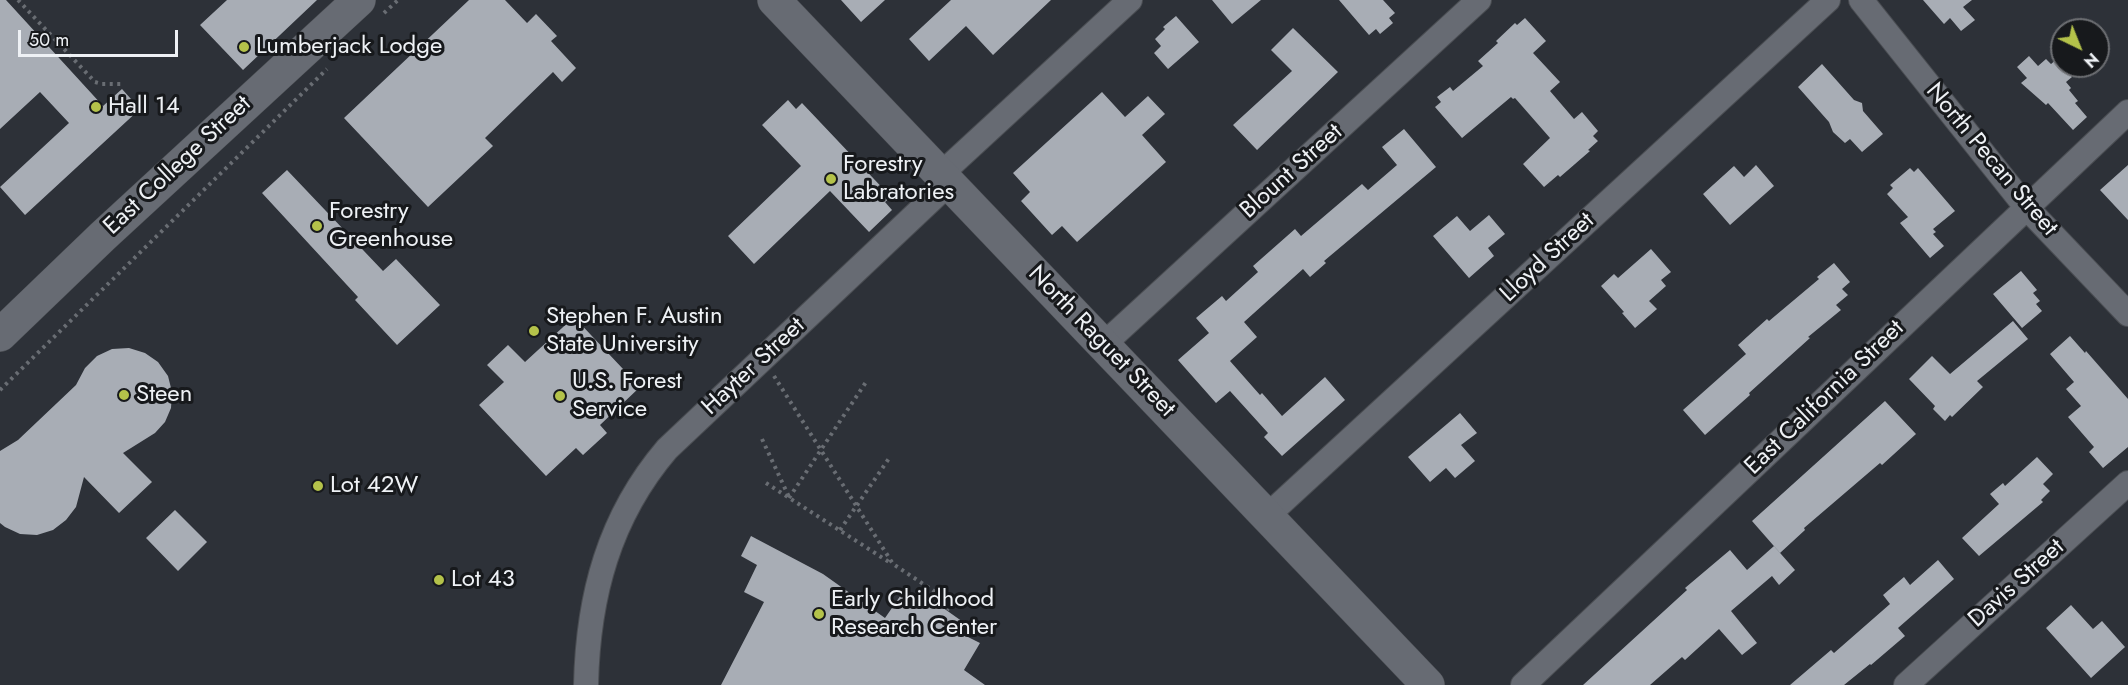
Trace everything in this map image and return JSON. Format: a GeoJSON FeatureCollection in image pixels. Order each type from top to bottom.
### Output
{"type":"FeatureCollection","features":[{"type":"Feature","properties":{"kind":"street","name":"North Raguet Street"},"geometry":{"type":"LineString","coordinates":[[774,0],[1428,685]]}},
{"type":"Feature","properties":{"kind":"street","name":"Hayter Street"},"geometry":{"type":"LineString","coordinates":[[586,685],[598,586],[606,553],[630,500],[640,483],[667,449],[1130,0]]}},
{"type":"Feature","properties":{"kind":"street","name":"Blount Street"},"geometry":{"type":"LineString","coordinates":[[1104,344],[1479,0]]}},
{"type":"Feature","properties":{"kind":"street","name":"Lloyd Street"},"geometry":{"type":"LineString","coordinates":[[1267,516],[1828,0]]}},
{"type":"Feature","properties":{"kind":"street","name":"North Pecan Street"},"geometry":{"type":"LineString","coordinates":[[1861,0],[2026,207],[2128,314]]}},
{"type":"Feature","properties":{"kind":"street","name":"East College Street"},"geometry":{"type":"LineString","coordinates":[[0,335],[128,213],[370,8]]}},
{"type":"Feature","properties":{"kind":"street","name":"East California Street"},"geometry":{"type":"LineString","coordinates":[[1523,685],[2128,112]]}},
{"type":"Feature","properties":{"kind":"street","name":"Davis Street"},"geometry":{"type":"LineString","coordinates":[[1906,685],[2128,483]]}},
{"type":"Feature","properties":{"kind":"path"},"geometry":{"type":"LineString","coordinates":[[18,0],[95,82],[121,84]]}},
{"type":"Feature","properties":{"kind":"path"},"geometry":{"type":"LineString","coordinates":[[370,8],[398,0]]}},
{"type":"Feature","properties":{"kind":"path"},"geometry":{"type":"LineString","coordinates":[[0,390],[332,64]]}},
{"type":"Feature","properties":{"kind":"path"},"geometry":{"type":"LineString","coordinates":[[763,358],[892,564]]}},
{"type":"Feature","properties":{"kind":"path"},"geometry":{"type":"LineString","coordinates":[[789,498],[866,382]]}},
{"type":"Feature","properties":{"kind":"path"},"geometry":{"type":"LineString","coordinates":[[762,439],[789,498]]}},
{"type":"Feature","properties":{"kind":"path"},"geometry":{"type":"LineString","coordinates":[[840,530],[890,458]]}},
{"type":"Feature","properties":{"kind":"path"},"geometry":{"type":"LineString","coordinates":[[766,483],[952,603],[947,610]]}},
{"type":"Feature","properties":{"kind":"building","name":"Hall 14"},"geometry":{"type":"Polygon","coordinates":[[[0,0],[6,0],[103,106],[122,89],[140,109],[25,215],[0,187],[69,123],[40,92],[0,129],[0,0]]]}},
{"type":"Feature","properties":{"kind":"building","name":"Lumberjack Lodge"},"geometry":{"type":"Polygon","coordinates":[[[227,0],[317,0],[243,70],[200,25],[227,0]]]}},
{"type":"Feature","properties":{"kind":"building"},"geometry":{"type":"Polygon","coordinates":[[[469,0],[505,0],[527,23],[536,14],[557,36],[551,41],[576,68],[562,82],[553,72],[485,138],[493,146],[428,207],[344,118],[469,0]]]}},
{"type":"Feature","properties":{"kind":"building"},"geometry":{"type":"Polygon","coordinates":[[[841,0],[885,0],[861,22],[841,0]]]}},
{"type":"Feature","properties":{"kind":"building"},"geometry":{"type":"Polygon","coordinates":[[[951,0],[1051,0],[993,55],[966,26],[929,61],[909,39],[951,0]]]}},
{"type":"Feature","properties":{"kind":"building"},"geometry":{"type":"Polygon","coordinates":[[[1212,0],[1261,0],[1232,24],[1212,0]]]}},
{"type":"Feature","properties":{"kind":"building"},"geometry":{"type":"Polygon","coordinates":[[[1339,0],[1383,0],[1395,13],[1389,18],[1393,23],[1380,34],[1376,29],[1369,35],[1339,0]]]}},
{"type":"Feature","properties":{"kind":"building"},"geometry":{"type":"Polygon","coordinates":[[[1923,0],[1972,0],[1963,7],[1975,20],[1961,31],[1950,18],[1944,24],[1923,0]]]}},
{"type":"Feature","properties":{"kind":"building"},"geometry":{"type":"Polygon","coordinates":[[[1176,16],[1199,42],[1168,69],[1154,53],[1161,46],[1155,39],[1165,29],[1163,27],[1176,16]]]}},
{"type":"Feature","properties":{"kind":"building"},"geometry":{"type":"Polygon","coordinates":[[[1525,18],[1546,41],[1533,53],[1560,82],[1550,91],[1574,119],[1582,112],[1598,131],[1593,136],[1598,141],[1588,150],[1590,151],[1560,177],[1558,175],[1544,187],[1523,164],[1550,138],[1515,98],[1511,97],[1462,138],[1435,107],[1441,102],[1437,97],[1450,87],[1453,91],[1483,66],[1478,61],[1515,23],[1517,25],[1525,18]]]}},
{"type":"Feature","properties":{"kind":"building"},"geometry":{"type":"Polygon","coordinates":[[[1293,28],[1338,72],[1257,150],[1233,125],[1292,71],[1271,50],[1293,28]]]}},
{"type":"Feature","properties":{"kind":"building"},"geometry":{"type":"Polygon","coordinates":[[[2029,56],[2038,66],[2046,59],[2050,63],[2050,78],[2071,78],[2066,82],[2071,88],[2069,90],[2078,101],[2075,103],[2087,117],[2073,130],[2048,103],[2046,105],[2021,83],[2027,78],[2017,67],[2029,56]]]}},
{"type":"Feature","properties":{"kind":"building"},"geometry":{"type":"Polygon","coordinates":[[[1822,64],[1854,100],[1862,103],[1863,111],[1883,134],[1862,152],[1850,139],[1845,143],[1833,132],[1829,122],[1798,87],[1822,64]]]}},
{"type":"Feature","properties":{"kind":"building"},"geometry":{"type":"Polygon","coordinates":[[[1102,92],[1125,117],[1148,96],[1165,114],[1142,135],[1166,162],[1077,242],[1062,226],[1052,235],[1021,201],[1030,192],[1013,173],[1102,92]]]}},
{"type":"Feature","properties":{"kind":"building","name":"Forestry Labratories"},"geometry":{"type":"Polygon","coordinates":[[[788,100],[796,109],[802,103],[891,197],[885,202],[892,210],[869,232],[830,191],[754,264],[728,236],[801,166],[762,125],[788,100]]]}},
{"type":"Feature","properties":{"kind":"building"},"geometry":{"type":"Polygon","coordinates":[[[1404,129],[1436,167],[1324,261],[1326,263],[1310,277],[1303,269],[1244,322],[1257,337],[1230,361],[1282,416],[1325,377],[1345,400],[1282,456],[1264,437],[1268,433],[1230,391],[1216,403],[1178,360],[1209,333],[1196,318],[1222,296],[1226,301],[1258,272],[1253,266],[1295,229],[1301,236],[1362,184],[1368,190],[1397,165],[1382,147],[1404,129]]]}},
{"type":"Feature","properties":{"kind":"building"},"geometry":{"type":"Polygon","coordinates":[[[1756,165],[1774,186],[1730,225],[1703,194],[1734,166],[1744,177],[1756,165]]]}},
{"type":"Feature","properties":{"kind":"building"},"geometry":{"type":"Polygon","coordinates":[[[2128,165],[2128,220],[2100,190],[2128,165]]]}},
{"type":"Feature","properties":{"kind":"building"},"geometry":{"type":"Polygon","coordinates":[[[1910,168],[1914,172],[1918,168],[1955,211],[1933,229],[1936,232],[1933,234],[1944,246],[1930,258],[1900,223],[1908,217],[1887,194],[1893,188],[1890,185],[1910,168]]]}},
{"type":"Feature","properties":{"kind":"building","name":"Forestry Greenhouse"},"geometry":{"type":"Polygon","coordinates":[[[287,170],[383,271],[396,259],[440,305],[397,345],[355,300],[358,297],[262,193],[287,170]]]}},
{"type":"Feature","properties":{"kind":"building"},"geometry":{"type":"Polygon","coordinates":[[[1489,215],[1505,234],[1488,248],[1494,256],[1469,278],[1433,236],[1457,216],[1470,231],[1489,215]]]}},
{"type":"Feature","properties":{"kind":"building"},"geometry":{"type":"Polygon","coordinates":[[[1651,249],[1671,272],[1661,280],[1666,286],[1649,301],[1657,309],[1635,328],[1601,286],[1614,274],[1618,278],[1651,249]]]}},
{"type":"Feature","properties":{"kind":"building"},"geometry":{"type":"Polygon","coordinates":[[[1834,263],[1850,282],[1842,289],[1848,295],[1836,305],[1841,310],[1808,337],[1810,338],[1705,435],[1683,410],[1746,354],[1738,345],[1767,319],[1769,321],[1819,279],[1817,277],[1834,263]]]}},
{"type":"Feature","properties":{"kind":"building"},"geometry":{"type":"Polygon","coordinates":[[[2021,271],[2037,290],[2033,293],[2040,301],[2036,304],[2042,311],[2022,328],[1993,294],[2021,271]]]}},
{"type":"Feature","properties":{"kind":"building","name":"U.S. Forest Service"},"geometry":{"type":"Polygon","coordinates":[[[574,317],[640,387],[600,425],[607,433],[583,455],[576,448],[546,476],[479,405],[504,382],[487,365],[508,345],[525,362],[574,317]]]}},
{"type":"Feature","properties":{"kind":"building"},"geometry":{"type":"Polygon","coordinates":[[[2013,321],[2028,339],[1977,381],[1983,387],[1945,421],[1933,409],[1935,406],[1909,379],[1932,356],[1950,374],[2013,321]]]}},
{"type":"Feature","properties":{"kind":"building"},"geometry":{"type":"Polygon","coordinates":[[[2070,336],[2128,399],[2128,447],[2103,468],[2089,452],[2094,447],[2068,417],[2081,406],[2066,389],[2074,382],[2050,354],[2070,336]]]}},
{"type":"Feature","properties":{"kind":"building"},"geometry":{"type":"Polygon","coordinates":[[[129,348],[145,353],[158,362],[168,376],[172,392],[171,408],[165,422],[155,433],[123,453],[152,482],[119,513],[84,477],[76,507],[66,520],[53,530],[37,535],[20,534],[5,527],[0,523],[0,451],[18,440],[76,385],[85,368],[97,356],[112,349],[129,348]]]}},
{"type":"Feature","properties":{"kind":"building"},"geometry":{"type":"Polygon","coordinates":[[[1885,401],[1916,434],[1882,465],[1880,463],[1804,528],[1805,530],[1780,553],[1752,521],[1885,401]]]}},
{"type":"Feature","properties":{"kind":"building"},"geometry":{"type":"Polygon","coordinates":[[[1460,413],[1477,433],[1461,445],[1475,461],[1455,478],[1446,468],[1430,482],[1408,457],[1460,413]]]}},
{"type":"Feature","properties":{"kind":"building"},"geometry":{"type":"Polygon","coordinates":[[[2037,457],[2053,474],[2043,484],[2050,491],[2041,500],[2043,502],[1979,556],[1962,538],[1999,504],[1990,494],[2003,483],[2005,486],[2037,457]]]}},
{"type":"Feature","properties":{"kind":"building"},"geometry":{"type":"Polygon","coordinates":[[[175,510],[207,542],[178,571],[146,538],[175,510]]]}},
{"type":"Feature","properties":{"kind":"building","name":"Early Childhood Research Center"},"geometry":{"type":"Polygon","coordinates":[[[751,536],[823,574],[885,618],[903,592],[916,602],[922,593],[973,629],[968,637],[980,643],[964,670],[985,685],[721,685],[764,602],[744,592],[757,565],[741,556],[751,536]]]}},
{"type":"Feature","properties":{"kind":"building"},"geometry":{"type":"Polygon","coordinates":[[[1774,546],[1795,570],[1779,585],[1772,576],[1731,611],[1757,643],[1742,655],[1719,629],[1685,660],[1682,657],[1650,685],[1583,685],[1687,590],[1685,588],[1730,550],[1747,570],[1774,546]]]}},
{"type":"Feature","properties":{"kind":"building"},"geometry":{"type":"Polygon","coordinates":[[[1938,560],[1954,579],[1898,628],[1905,636],[1871,665],[1844,685],[1790,685],[1831,650],[1834,653],[1890,604],[1883,595],[1904,577],[1910,585],[1938,560]]]}},
{"type":"Feature","properties":{"kind":"building"},"geometry":{"type":"Polygon","coordinates":[[[2071,605],[2093,629],[2102,621],[2125,647],[2091,678],[2046,628],[2071,605]]]}},
{"type":"Feature","properties":{"kind":"place","name":"Lumberjack Lodge"},"geometry":{"type":"Point","coordinates":[244,47]}},
{"type":"Feature","properties":{"kind":"place","name":"Hall 14"},"geometry":{"type":"Point","coordinates":[96,107]}},
{"type":"Feature","properties":{"kind":"place","name":"Forestry Labratories"},"geometry":{"type":"Point","coordinates":[831,179]}},
{"type":"Feature","properties":{"kind":"place","name":"Forestry Greenhouse"},"geometry":{"type":"Point","coordinates":[317,226]}},
{"type":"Feature","properties":{"kind":"place","name":"Stephen F. Austin State University"},"geometry":{"type":"Point","coordinates":[534,331]}},
{"type":"Feature","properties":{"kind":"place","name":"Steen"},"geometry":{"type":"Point","coordinates":[124,395]}},
{"type":"Feature","properties":{"kind":"place","name":"U.S. Forest Service"},"geometry":{"type":"Point","coordinates":[560,396]}},
{"type":"Feature","properties":{"kind":"place","name":"Lot 42W"},"geometry":{"type":"Point","coordinates":[318,486]}},
{"type":"Feature","properties":{"kind":"place","name":"Lot 43"},"geometry":{"type":"Point","coordinates":[439,580]}},
{"type":"Feature","properties":{"kind":"place","name":"Early Childhood Research Center"},"geometry":{"type":"Point","coordinates":[819,614]}}]}
